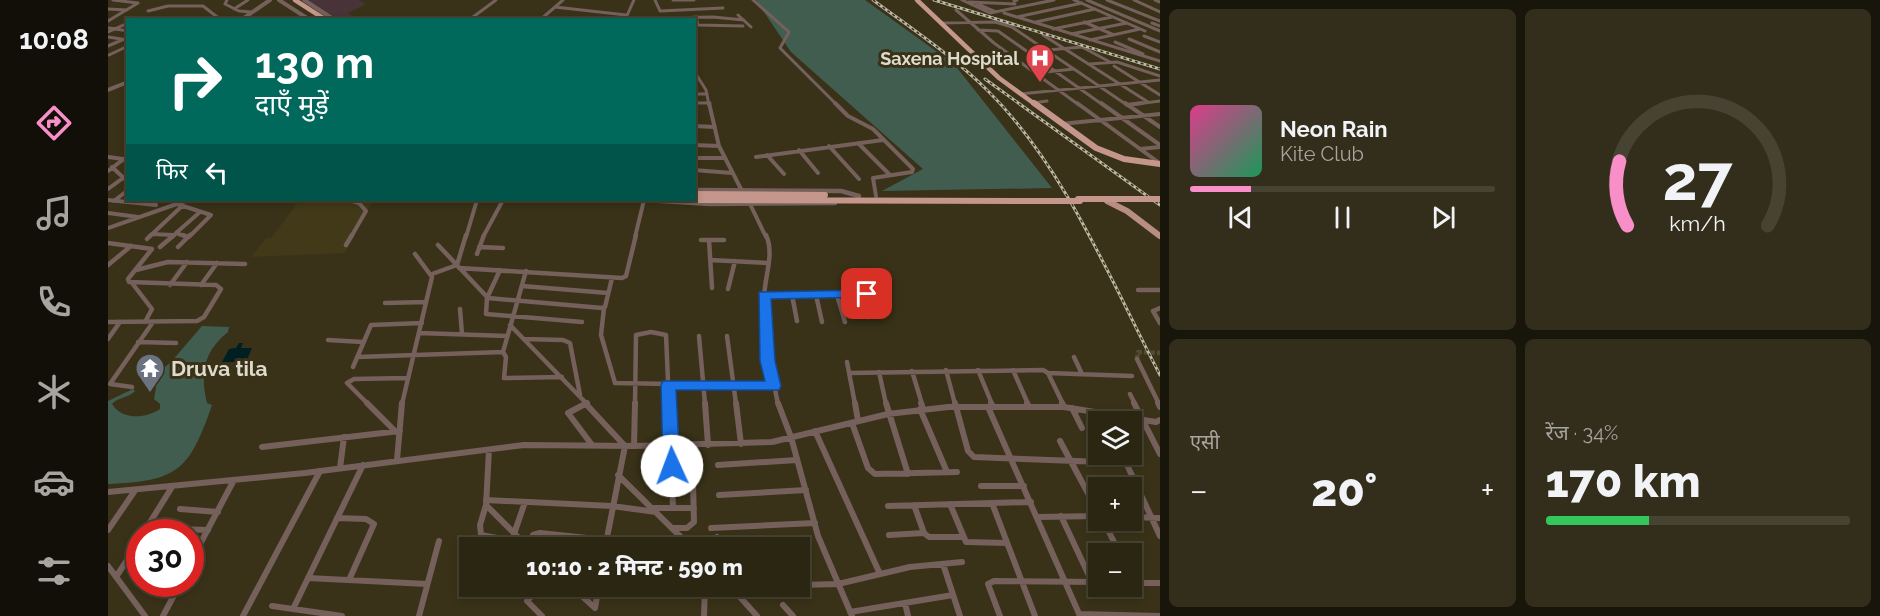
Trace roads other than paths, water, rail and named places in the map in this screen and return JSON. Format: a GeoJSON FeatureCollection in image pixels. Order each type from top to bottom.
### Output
{"type":"FeatureCollection","features":[{"type":"Feature","properties":{"kind":"highway"},"geometry":{"type":"LineString","coordinates":[[287,0],[315,18]]}},
{"type":"Feature","properties":{"kind":"highway"},"geometry":{"type":"LineString","coordinates":[[295,0],[323,18]]}},
{"type":"Feature","properties":{"kind":"highway"},"geometry":{"type":"LineString","coordinates":[[917,0],[1020,94],[1061,124],[1109,154],[1160,164]]}},
{"type":"Feature","properties":{"kind":"highway"},"geometry":{"type":"LineString","coordinates":[[696,192],[1056,200]]}},
{"type":"Feature","properties":{"kind":"highway"},"geometry":{"type":"LineString","coordinates":[[696,200],[1160,201]]}},
{"type":"Feature","properties":{"kind":"highway"},"geometry":{"type":"LineString","coordinates":[[1079,200],[1142,200]]}},
{"type":"Feature","properties":{"kind":"main road"},"geometry":{"type":"LineString","coordinates":[[1107,201],[1127,211],[1160,236]]}},
{"type":"Feature","properties":{"kind":"main road"},"geometry":{"type":"LineString","coordinates":[[1126,201],[1127,211]]}},
{"type":"Feature","properties":{"kind":"street"},"geometry":{"type":"LineString","coordinates":[[108,3],[115,0],[138,1]]}},
{"type":"Feature","properties":{"kind":"street"},"geometry":{"type":"LineString","coordinates":[[227,0],[225,4],[234,9],[251,12]]}},
{"type":"Feature","properties":{"kind":"street"},"geometry":{"type":"LineString","coordinates":[[234,9],[248,0]]}},
{"type":"Feature","properties":{"kind":"street"},"geometry":{"type":"LineString","coordinates":[[244,18],[270,0]]}},
{"type":"Feature","properties":{"kind":"street"},"geometry":{"type":"LineString","coordinates":[[279,0],[307,18]]}},
{"type":"Feature","properties":{"kind":"street"},"geometry":{"type":"LineString","coordinates":[[304,0],[332,18]]}},
{"type":"Feature","properties":{"kind":"street"},"geometry":{"type":"LineString","coordinates":[[472,18],[496,0]]}},
{"type":"Feature","properties":{"kind":"street"},"geometry":{"type":"LineString","coordinates":[[542,18],[563,0]]}},
{"type":"Feature","properties":{"kind":"street"},"geometry":{"type":"LineString","coordinates":[[555,7],[626,17],[634,0]]}},
{"type":"Feature","properties":{"kind":"street"},"geometry":{"type":"LineString","coordinates":[[655,0],[664,18]]}},
{"type":"Feature","properties":{"kind":"street"},"geometry":{"type":"LineString","coordinates":[[673,0],[694,0]]}},
{"type":"Feature","properties":{"kind":"street"},"geometry":{"type":"LineString","coordinates":[[753,0],[789,32],[780,48],[796,67],[848,116],[868,126],[914,171],[872,180],[876,196]]}},
{"type":"Feature","properties":{"kind":"street"},"geometry":{"type":"LineString","coordinates":[[964,1],[989,13],[1054,0]]}},
{"type":"Feature","properties":{"kind":"street"},"geometry":{"type":"LineString","coordinates":[[1074,0],[1145,31]]}},
{"type":"Feature","properties":{"kind":"street"},"geometry":{"type":"LineString","coordinates":[[1108,0],[1160,21]]}},
{"type":"Feature","properties":{"kind":"street"},"geometry":{"type":"LineString","coordinates":[[1016,18],[1081,3],[1113,0]]}},
{"type":"Feature","properties":{"kind":"street"},"geometry":{"type":"LineString","coordinates":[[1134,0],[1160,12]]}},
{"type":"Feature","properties":{"kind":"street"},"geometry":{"type":"LineString","coordinates":[[1155,0],[1160,2]]}},
{"type":"Feature","properties":{"kind":"street"},"geometry":{"type":"LineString","coordinates":[[108,21],[138,1]]}},
{"type":"Feature","properties":{"kind":"street"},"geometry":{"type":"LineString","coordinates":[[964,1],[1015,1],[1021,7]]}},
{"type":"Feature","properties":{"kind":"street"},"geometry":{"type":"LineString","coordinates":[[1091,2],[1160,31]]}},
{"type":"Feature","properties":{"kind":"street"},"geometry":{"type":"LineString","coordinates":[[148,11],[168,6],[203,6],[218,18]]}},
{"type":"Feature","properties":{"kind":"street"},"geometry":{"type":"LineString","coordinates":[[660,11],[723,8]]}},
{"type":"Feature","properties":{"kind":"street"},"geometry":{"type":"LineString","coordinates":[[1057,9],[1071,15]]}},
{"type":"Feature","properties":{"kind":"street"},"geometry":{"type":"LineString","coordinates":[[1033,23],[1095,9]]}},
{"type":"Feature","properties":{"kind":"street"},"geometry":{"type":"LineString","coordinates":[[109,10],[127,10]]}},
{"type":"Feature","properties":{"kind":"street"},"geometry":{"type":"LineString","coordinates":[[956,10],[978,30],[1160,164]]}},
{"type":"Feature","properties":{"kind":"street"},"geometry":{"type":"LineString","coordinates":[[1004,13],[1160,61]]}},
{"type":"Feature","properties":{"kind":"street"},"geometry":{"type":"LineString","coordinates":[[300,18],[303,15]]}},
{"type":"Feature","properties":{"kind":"street"},"geometry":{"type":"LineString","coordinates":[[738,15],[751,27]]}},
{"type":"Feature","properties":{"kind":"street"},"geometry":{"type":"LineString","coordinates":[[1053,29],[1112,16]]}},
{"type":"Feature","properties":{"kind":"street"},"geometry":{"type":"LineString","coordinates":[[696,17],[698,25],[730,28],[743,26]]}},
{"type":"Feature","properties":{"kind":"street"},"geometry":{"type":"LineString","coordinates":[[680,18],[744,21]]}},
{"type":"Feature","properties":{"kind":"street"},"geometry":{"type":"LineString","coordinates":[[730,28],[731,19]]}},
{"type":"Feature","properties":{"kind":"street"},"geometry":{"type":"LineString","coordinates":[[119,22],[126,23]]}},
{"type":"Feature","properties":{"kind":"street"},"geometry":{"type":"LineString","coordinates":[[941,23],[997,22],[1010,26],[1160,127]]}},
{"type":"Feature","properties":{"kind":"street"},"geometry":{"type":"LineString","coordinates":[[1084,22],[1114,35]]}},
{"type":"Feature","properties":{"kind":"street"},"geometry":{"type":"LineString","coordinates":[[1070,34],[1127,23]]}},
{"type":"Feature","properties":{"kind":"street"},"geometry":{"type":"LineString","coordinates":[[1152,23],[1160,26]]}},
{"type":"Feature","properties":{"kind":"street"},"geometry":{"type":"LineString","coordinates":[[108,30],[126,24]]}},
{"type":"Feature","properties":{"kind":"street"},"geometry":{"type":"LineString","coordinates":[[115,29],[126,31]]}},
{"type":"Feature","properties":{"kind":"street"},"geometry":{"type":"LineString","coordinates":[[1088,40],[1140,29]]}},
{"type":"Feature","properties":{"kind":"street"},"geometry":{"type":"LineString","coordinates":[[978,30],[998,30],[1160,146]]}},
{"type":"Feature","properties":{"kind":"street"},"geometry":{"type":"LineString","coordinates":[[118,35],[126,31]]}},
{"type":"Feature","properties":{"kind":"street"},"geometry":{"type":"LineString","coordinates":[[1043,35],[1148,102]]}},
{"type":"Feature","properties":{"kind":"street"},"geometry":{"type":"LineString","coordinates":[[1144,36],[1160,42]]}},
{"type":"Feature","properties":{"kind":"street"},"geometry":{"type":"LineString","coordinates":[[108,37],[126,40]]}},
{"type":"Feature","properties":{"kind":"street"},"geometry":{"type":"LineString","coordinates":[[108,50],[122,39]]}},
{"type":"Feature","properties":{"kind":"street"},"geometry":{"type":"LineString","coordinates":[[1129,39],[1160,52]]}},
{"type":"Feature","properties":{"kind":"street"},"geometry":{"type":"LineString","coordinates":[[1115,42],[1160,61]]}},
{"type":"Feature","properties":{"kind":"street"},"geometry":{"type":"LineString","coordinates":[[108,50],[116,52],[126,47]]}},
{"type":"Feature","properties":{"kind":"street"},"geometry":{"type":"LineString","coordinates":[[1030,53],[1082,47],[1110,62],[1132,67],[1160,80]]}},
{"type":"Feature","properties":{"kind":"street"},"geometry":{"type":"LineString","coordinates":[[1090,64],[1110,62]]}},
{"type":"Feature","properties":{"kind":"street"},"geometry":{"type":"LineString","coordinates":[[1114,66],[1160,95]]}},
{"type":"Feature","properties":{"kind":"street"},"geometry":{"type":"LineString","coordinates":[[1119,69],[1132,67]]}},
{"type":"Feature","properties":{"kind":"street"},"geometry":{"type":"LineString","coordinates":[[1036,73],[1074,69]]}},
{"type":"Feature","properties":{"kind":"street"},"geometry":{"type":"LineString","coordinates":[[696,74],[703,84],[710,103],[719,146],[742,190]]}},
{"type":"Feature","properties":{"kind":"street"},"geometry":{"type":"LineString","coordinates":[[1020,94],[1160,80]]}},
{"type":"Feature","properties":{"kind":"street"},"geometry":{"type":"LineString","coordinates":[[108,90],[126,83]]}},
{"type":"Feature","properties":{"kind":"street"},"geometry":{"type":"LineString","coordinates":[[696,84],[703,84]]}},
{"type":"Feature","properties":{"kind":"street"},"geometry":{"type":"LineString","coordinates":[[696,94],[707,94]]}},
{"type":"Feature","properties":{"kind":"street"},"geometry":{"type":"LineString","coordinates":[[1033,103],[1047,101]]}},
{"type":"Feature","properties":{"kind":"street"},"geometry":{"type":"LineString","coordinates":[[1127,105],[1160,101]]}},
{"type":"Feature","properties":{"kind":"street"},"geometry":{"type":"LineString","coordinates":[[696,103],[710,103]]}},
{"type":"Feature","properties":{"kind":"street"},"geometry":{"type":"LineString","coordinates":[[1061,124],[1160,114]]}},
{"type":"Feature","properties":{"kind":"street"},"geometry":{"type":"LineString","coordinates":[[696,126],[715,127]]}},
{"type":"Feature","properties":{"kind":"street"},"geometry":{"type":"LineString","coordinates":[[756,157],[883,140]]}},
{"type":"Feature","properties":{"kind":"street"},"geometry":{"type":"LineString","coordinates":[[857,143],[890,175]]}},
{"type":"Feature","properties":{"kind":"street"},"geometry":{"type":"LineString","coordinates":[[696,145],[719,146]]}},
{"type":"Feature","properties":{"kind":"street"},"geometry":{"type":"LineString","coordinates":[[829,146],[859,179]]}},
{"type":"Feature","properties":{"kind":"street"},"geometry":{"type":"LineString","coordinates":[[1140,149],[1160,146]]}},
{"type":"Feature","properties":{"kind":"street"},"geometry":{"type":"LineString","coordinates":[[799,150],[818,173]]}},
{"type":"Feature","properties":{"kind":"street"},"geometry":{"type":"LineString","coordinates":[[768,155],[784,174]]}},
{"type":"Feature","properties":{"kind":"street"},"geometry":{"type":"LineString","coordinates":[[108,157],[126,158]]}},
{"type":"Feature","properties":{"kind":"street"},"geometry":{"type":"LineString","coordinates":[[108,171],[126,158]]}},
{"type":"Feature","properties":{"kind":"street"},"geometry":{"type":"LineString","coordinates":[[696,158],[725,158]]}},
{"type":"Feature","properties":{"kind":"street"},"geometry":{"type":"LineString","coordinates":[[112,167],[126,180]]}},
{"type":"Feature","properties":{"kind":"street"},"geometry":{"type":"LineString","coordinates":[[696,170],[732,172]]}},
{"type":"Feature","properties":{"kind":"street"},"geometry":{"type":"LineString","coordinates":[[119,174],[126,173]]}},
{"type":"Feature","properties":{"kind":"street"},"geometry":{"type":"LineString","coordinates":[[108,189],[123,178]]}},
{"type":"Feature","properties":{"kind":"street"},"geometry":{"type":"LineString","coordinates":[[696,192],[841,191],[859,196]]}},
{"type":"Feature","properties":{"kind":"street"},"geometry":{"type":"LineString","coordinates":[[114,201],[126,192]]}},
{"type":"Feature","properties":{"kind":"street"},"geometry":{"type":"LineString","coordinates":[[108,200],[156,205]]}},
{"type":"Feature","properties":{"kind":"street"},"geometry":{"type":"LineString","coordinates":[[671,201],[750,204],[828,203],[844,200]]}},
{"type":"Feature","properties":{"kind":"street"},"geometry":{"type":"LineString","coordinates":[[151,201],[161,210]]}},
{"type":"Feature","properties":{"kind":"street"},"geometry":{"type":"LineString","coordinates":[[108,228],[186,201]]}},
{"type":"Feature","properties":{"kind":"street"},"geometry":{"type":"LineString","coordinates":[[346,245],[366,211],[359,202],[354,201]]}},
{"type":"Feature","properties":{"kind":"street"},"geometry":{"type":"LineString","coordinates":[[458,267],[477,201]]}},
{"type":"Feature","properties":{"kind":"street"},"geometry":{"type":"LineString","coordinates":[[477,254],[486,228],[502,201]]}},
{"type":"Feature","properties":{"kind":"street"},"geometry":{"type":"LineString","coordinates":[[432,274],[458,267],[612,278],[626,276],[645,201]]}},
{"type":"Feature","properties":{"kind":"street"},"geometry":{"type":"LineString","coordinates":[[750,204],[769,240],[764,295],[768,361],[780,413],[791,437],[815,523],[851,614],[954,595]]}},
{"type":"Feature","properties":{"kind":"street"},"geometry":{"type":"LineString","coordinates":[[178,247],[211,214],[179,205]]}},
{"type":"Feature","properties":{"kind":"street"},"geometry":{"type":"LineString","coordinates":[[147,239],[179,205]]}},
{"type":"Feature","properties":{"kind":"street"},"geometry":{"type":"LineString","coordinates":[[160,247],[200,212]]}},
{"type":"Feature","properties":{"kind":"street"},"geometry":{"type":"LineString","coordinates":[[108,213],[140,217]]}},
{"type":"Feature","properties":{"kind":"street"},"geometry":{"type":"LineString","coordinates":[[153,234],[175,234],[188,237]]}},
{"type":"Feature","properties":{"kind":"street"},"geometry":{"type":"LineString","coordinates":[[701,240],[724,240]]}},
{"type":"Feature","properties":{"kind":"street"},"geometry":{"type":"LineString","coordinates":[[709,240],[712,288]]}},
{"type":"Feature","properties":{"kind":"street"},"geometry":{"type":"LineString","coordinates":[[108,243],[153,250],[128,279],[152,309],[145,322]]}},
{"type":"Feature","properties":{"kind":"street"},"geometry":{"type":"LineString","coordinates":[[438,245],[488,298],[604,308]]}},
{"type":"Feature","properties":{"kind":"street"},"geometry":{"type":"LineString","coordinates":[[108,266],[131,246]]}},
{"type":"Feature","properties":{"kind":"street"},"geometry":{"type":"LineString","coordinates":[[479,247],[503,248]]}},
{"type":"Feature","properties":{"kind":"street"},"geometry":{"type":"LineString","coordinates":[[415,254],[432,274]]}},
{"type":"Feature","properties":{"kind":"street"},"geometry":{"type":"LineString","coordinates":[[710,260],[768,263]]}},
{"type":"Feature","properties":{"kind":"street"},"geometry":{"type":"LineString","coordinates":[[728,289],[735,261]]}},
{"type":"Feature","properties":{"kind":"street"},"geometry":{"type":"LineString","coordinates":[[136,270],[168,262],[245,264]]}},
{"type":"Feature","properties":{"kind":"street"},"geometry":{"type":"LineString","coordinates":[[170,285],[187,262]]}},
{"type":"Feature","properties":{"kind":"street"},"geometry":{"type":"LineString","coordinates":[[201,285],[217,263]]}},
{"type":"Feature","properties":{"kind":"street"},"geometry":{"type":"LineString","coordinates":[[500,270],[484,310],[486,314],[512,318],[582,322]]}},
{"type":"Feature","properties":{"kind":"street"},"geometry":{"type":"LineString","coordinates":[[526,271],[503,352],[506,357],[504,378],[562,377]]}},
{"type":"Feature","properties":{"kind":"street"},"geometry":{"type":"LineString","coordinates":[[397,460],[398,431],[407,378],[415,356],[432,274]]}},
{"type":"Feature","properties":{"kind":"street"},"geometry":{"type":"LineString","coordinates":[[612,278],[604,308],[601,335],[612,380],[618,384],[774,386]]}},
{"type":"Feature","properties":{"kind":"street"},"geometry":{"type":"LineString","coordinates":[[108,322],[201,319],[221,289],[219,285],[132,283]]}},
{"type":"Feature","properties":{"kind":"street"},"geometry":{"type":"LineString","coordinates":[[522,286],[608,293]]}},
{"type":"Feature","properties":{"kind":"street"},"geometry":{"type":"LineString","coordinates":[[1138,290],[1160,290]]}},
{"type":"Feature","properties":{"kind":"street"},"geometry":{"type":"LineString","coordinates":[[837,294],[845,322]]}},
{"type":"Feature","properties":{"kind":"street"},"geometry":{"type":"LineString","coordinates":[[861,294],[868,317]]}},
{"type":"Feature","properties":{"kind":"street"},"geometry":{"type":"LineString","coordinates":[[764,295],[867,294]]}},
{"type":"Feature","properties":{"kind":"street"},"geometry":{"type":"LineString","coordinates":[[792,295],[797,321]]}},
{"type":"Feature","properties":{"kind":"street"},"geometry":{"type":"LineString","coordinates":[[816,295],[822,322]]}},
{"type":"Feature","properties":{"kind":"street"},"geometry":{"type":"LineString","coordinates":[[386,303],[426,302]]}},
{"type":"Feature","properties":{"kind":"street"},"geometry":{"type":"LineString","coordinates":[[1160,308],[1153,311],[1160,322]]}},
{"type":"Feature","properties":{"kind":"street"},"geometry":{"type":"LineString","coordinates":[[460,309],[462,334]]}},
{"type":"Feature","properties":{"kind":"street"},"geometry":{"type":"LineString","coordinates":[[108,339],[120,322]]}},
{"type":"Feature","properties":{"kind":"street"},"geometry":{"type":"LineString","coordinates":[[132,387],[110,384],[153,322]]}},
{"type":"Feature","properties":{"kind":"street"},"geometry":{"type":"LineString","coordinates":[[353,367],[373,324],[422,323]]}},
{"type":"Feature","properties":{"kind":"street"},"geometry":{"type":"LineString","coordinates":[[510,326],[562,377],[625,446]]}},
{"type":"Feature","properties":{"kind":"street"},"geometry":{"type":"LineString","coordinates":[[634,446],[636,335],[640,332],[666,335],[673,508]]}},
{"type":"Feature","properties":{"kind":"street"},"geometry":{"type":"LineString","coordinates":[[419,333],[507,336]]}},
{"type":"Feature","properties":{"kind":"street"},"geometry":{"type":"LineString","coordinates":[[699,336],[708,445]]}},
{"type":"Feature","properties":{"kind":"street"},"geometry":{"type":"LineString","coordinates":[[727,336],[741,444]]}},
{"type":"Feature","properties":{"kind":"street"},"geometry":{"type":"LineString","coordinates":[[524,339],[563,340],[570,343],[580,396]]}},
{"type":"Feature","properties":{"kind":"street"},"geometry":{"type":"LineString","coordinates":[[328,340],[363,342]]}},
{"type":"Feature","properties":{"kind":"street"},"geometry":{"type":"LineString","coordinates":[[138,342],[176,343]]}},
{"type":"Feature","properties":{"kind":"street"},"geometry":{"type":"LineString","coordinates":[[357,357],[503,352]]}},
{"type":"Feature","properties":{"kind":"street"},"geometry":{"type":"LineString","coordinates":[[1074,357],[1082,374]]}},
{"type":"Feature","properties":{"kind":"street"},"geometry":{"type":"LineString","coordinates":[[1137,358],[1160,407]]}},
{"type":"Feature","properties":{"kind":"street"},"geometry":{"type":"LineString","coordinates":[[847,362],[855,422],[871,471],[880,475],[957,472]]}},
{"type":"Feature","properties":{"kind":"street"},"geometry":{"type":"LineString","coordinates":[[946,370],[970,454],[979,459],[1088,462]]}},
{"type":"Feature","properties":{"kind":"street"},"geometry":{"type":"LineString","coordinates":[[978,370],[1012,460],[1080,615],[1160,616]]}},
{"type":"Feature","properties":{"kind":"street"},"geometry":{"type":"LineString","coordinates":[[1013,370],[1029,407]]}},
{"type":"Feature","properties":{"kind":"street"},"geometry":{"type":"LineString","coordinates":[[849,373],[1043,370],[1048,373],[1132,376]]}},
{"type":"Feature","properties":{"kind":"street"},"geometry":{"type":"LineString","coordinates":[[912,371],[921,409],[946,472]]}},
{"type":"Feature","properties":{"kind":"street"},"geometry":{"type":"LineString","coordinates":[[879,372],[888,414],[908,474]]}},
{"type":"Feature","properties":{"kind":"street"},"geometry":{"type":"LineString","coordinates":[[1048,373],[1064,407]]}},
{"type":"Feature","properties":{"kind":"street"},"geometry":{"type":"LineString","coordinates":[[398,431],[347,383],[359,378],[407,378]]}},
{"type":"Feature","properties":{"kind":"street"},"geometry":{"type":"LineString","coordinates":[[1130,394],[1138,411]]}},
{"type":"Feature","properties":{"kind":"street"},"geometry":{"type":"LineString","coordinates":[[586,404],[568,413],[592,445]]}},
{"type":"Feature","properties":{"kind":"street"},"geometry":{"type":"LineString","coordinates":[[108,492],[134,492],[320,471],[524,445],[741,444],[791,437],[888,414],[921,409],[1064,407],[1091,411]]}},
{"type":"Feature","properties":{"kind":"street"},"geometry":{"type":"LineString","coordinates":[[1072,408],[1082,428]]}},
{"type":"Feature","properties":{"kind":"street"},"geometry":{"type":"LineString","coordinates":[[1142,419],[1160,420]]}},
{"type":"Feature","properties":{"kind":"street"},"geometry":{"type":"LineString","coordinates":[[1142,419],[1160,454]]}},
{"type":"Feature","properties":{"kind":"street"},"geometry":{"type":"LineString","coordinates":[[262,447],[398,431]]}},
{"type":"Feature","properties":{"kind":"street"},"geometry":{"type":"LineString","coordinates":[[815,431],[880,574]]}},
{"type":"Feature","properties":{"kind":"street"},"geometry":{"type":"LineString","coordinates":[[340,468],[344,437]]}},
{"type":"Feature","properties":{"kind":"street"},"geometry":{"type":"LineString","coordinates":[[1060,441],[1088,494]]}},
{"type":"Feature","properties":{"kind":"street"},"geometry":{"type":"LineString","coordinates":[[674,528],[687,528],[693,525],[692,445]]}},
{"type":"Feature","properties":{"kind":"street"},"geometry":{"type":"LineString","coordinates":[[607,537],[625,446]]}},
{"type":"Feature","properties":{"kind":"street"},"geometry":{"type":"LineString","coordinates":[[489,450],[486,503],[480,525],[481,535],[489,537]]}},
{"type":"Feature","properties":{"kind":"street"},"geometry":{"type":"LineString","coordinates":[[717,465],[797,460]]}},
{"type":"Feature","properties":{"kind":"street"},"geometry":{"type":"LineString","coordinates":[[293,609],[363,465]]}},
{"type":"Feature","properties":{"kind":"street"},"geometry":{"type":"LineString","coordinates":[[1127,465],[1160,536]]}},
{"type":"Feature","properties":{"kind":"street"},"geometry":{"type":"LineString","coordinates":[[243,616],[320,471]]}},
{"type":"Feature","properties":{"kind":"street"},"geometry":{"type":"LineString","coordinates":[[618,475],[682,537]]}},
{"type":"Feature","properties":{"kind":"street"},"geometry":{"type":"LineString","coordinates":[[204,537],[234,480]]}},
{"type":"Feature","properties":{"kind":"street"},"geometry":{"type":"LineString","coordinates":[[981,486],[1024,486]]}},
{"type":"Feature","properties":{"kind":"street"},"geometry":{"type":"LineString","coordinates":[[152,519],[172,487]]}},
{"type":"Feature","properties":{"kind":"street"},"geometry":{"type":"LineString","coordinates":[[718,495],[806,490]]}},
{"type":"Feature","properties":{"kind":"street"},"geometry":{"type":"LineString","coordinates":[[108,530],[134,492]]}},
{"type":"Feature","properties":{"kind":"street"},"geometry":{"type":"LineString","coordinates":[[486,503],[525,502],[654,510],[694,508]]}},
{"type":"Feature","properties":{"kind":"street"},"geometry":{"type":"LineString","coordinates":[[514,534],[525,502]]}},
{"type":"Feature","properties":{"kind":"street"},"geometry":{"type":"LineString","coordinates":[[888,506],[1031,502]]}},
{"type":"Feature","properties":{"kind":"street"},"geometry":{"type":"LineString","coordinates":[[486,503],[517,537]]}},
{"type":"Feature","properties":{"kind":"street"},"geometry":{"type":"LineString","coordinates":[[992,503],[1035,616]]}},
{"type":"Feature","properties":{"kind":"street"},"geometry":{"type":"LineString","coordinates":[[950,504],[963,537],[969,543],[1007,543]]}},
{"type":"Feature","properties":{"kind":"street"},"geometry":{"type":"LineString","coordinates":[[914,505],[924,533],[929,537],[963,537]]}},
{"type":"Feature","properties":{"kind":"street"},"geometry":{"type":"LineString","coordinates":[[180,509],[218,512]]}},
{"type":"Feature","properties":{"kind":"street"},"geometry":{"type":"LineString","coordinates":[[1038,517],[1088,515]]}},
{"type":"Feature","properties":{"kind":"street"},"geometry":{"type":"LineString","coordinates":[[1061,516],[1088,568]]}},
{"type":"Feature","properties":{"kind":"street"},"geometry":{"type":"LineString","coordinates":[[1142,517],[1160,518]]}},
{"type":"Feature","properties":{"kind":"street"},"geometry":{"type":"LineString","coordinates":[[337,518],[366,519],[374,524],[349,580]]}},
{"type":"Feature","properties":{"kind":"street"},"geometry":{"type":"LineString","coordinates":[[711,528],[815,523]]}},
{"type":"Feature","properties":{"kind":"street"},"geometry":{"type":"LineString","coordinates":[[532,537],[540,533],[585,537]]}},
{"type":"Feature","properties":{"kind":"street"},"geometry":{"type":"LineString","coordinates":[[889,535],[924,533]]}},
{"type":"Feature","properties":{"kind":"street"},"geometry":{"type":"LineString","coordinates":[[419,616],[439,541]]}},
{"type":"Feature","properties":{"kind":"street"},"geometry":{"type":"LineString","coordinates":[[116,577],[126,562]]}},
{"type":"Feature","properties":{"kind":"street"},"geometry":{"type":"LineString","coordinates":[[810,585],[838,584],[910,567],[962,562]]}},
{"type":"Feature","properties":{"kind":"street"},"geometry":{"type":"LineString","coordinates":[[943,564],[960,616]]}},
{"type":"Feature","properties":{"kind":"street"},"geometry":{"type":"LineString","coordinates":[[108,566],[145,616]]}},
{"type":"Feature","properties":{"kind":"street"},"geometry":{"type":"LineString","coordinates":[[308,578],[428,584]]}},
{"type":"Feature","properties":{"kind":"street"},"geometry":{"type":"LineString","coordinates":[[1000,616],[988,584],[994,580],[1088,582]]}},
{"type":"Feature","properties":{"kind":"street"},"geometry":{"type":"LineString","coordinates":[[1142,583],[1160,583]]}},
{"type":"Feature","properties":{"kind":"street"},"geometry":{"type":"LineString","coordinates":[[163,616],[173,597]]}},
{"type":"Feature","properties":{"kind":"street"},"geometry":{"type":"LineString","coordinates":[[531,597],[527,601],[542,616]]}},
{"type":"Feature","properties":{"kind":"street"},"geometry":{"type":"LineString","coordinates":[[580,597],[594,614]]}},
{"type":"Feature","properties":{"kind":"street"},"geometry":{"type":"LineString","coordinates":[[594,614],[596,597]]}},
{"type":"Feature","properties":{"kind":"street"},"geometry":{"type":"LineString","coordinates":[[702,597],[704,616]]}},
{"type":"Feature","properties":{"kind":"street"},"geometry":{"type":"LineString","coordinates":[[739,597],[757,616]]}},
{"type":"Feature","properties":{"kind":"street"},"geometry":{"type":"LineString","coordinates":[[905,603],[909,616]]}},
{"type":"Feature","properties":{"kind":"street"},"geometry":{"type":"LineString","coordinates":[[783,605],[793,616]]}},
{"type":"Feature","properties":{"kind":"street"},"geometry":{"type":"LineString","coordinates":[[272,606],[293,609],[301,613],[342,616]]}},
{"type":"Feature","properties":{"kind":"water"},"geometry":{"type":"Polygon","coordinates":[[[239,343],[243,343],[241,348],[252,348],[246,362],[222,362],[229,349],[236,348],[239,343]]]}},
{"type":"Feature","properties":{"kind":"tunnel"},"geometry":{"type":"LineString","coordinates":[[1137,359],[1138,352],[1160,353]]}},
{"type":"Feature","properties":{"kind":"railway"},"geometry":{"type":"LineString","coordinates":[[873,0],[961,66],[1015,121],[1063,189],[1160,375]]}},
{"type":"Feature","properties":{"kind":"railway"},"geometry":{"type":"LineString","coordinates":[[934,0],[1160,69]]}},
{"type":"Feature","properties":{"kind":"railway"},"geometry":{"type":"LineString","coordinates":[[985,79],[1160,205]]}},
{"type":"Feature","properties":{"kind":"place","name":"Saxena Hospital"},"geometry":{"type":"Point","coordinates":[1040,84]}},
{"type":"Feature","properties":{"kind":"place","name":"Druva tila"},"geometry":{"type":"Point","coordinates":[150,394]}}]}
